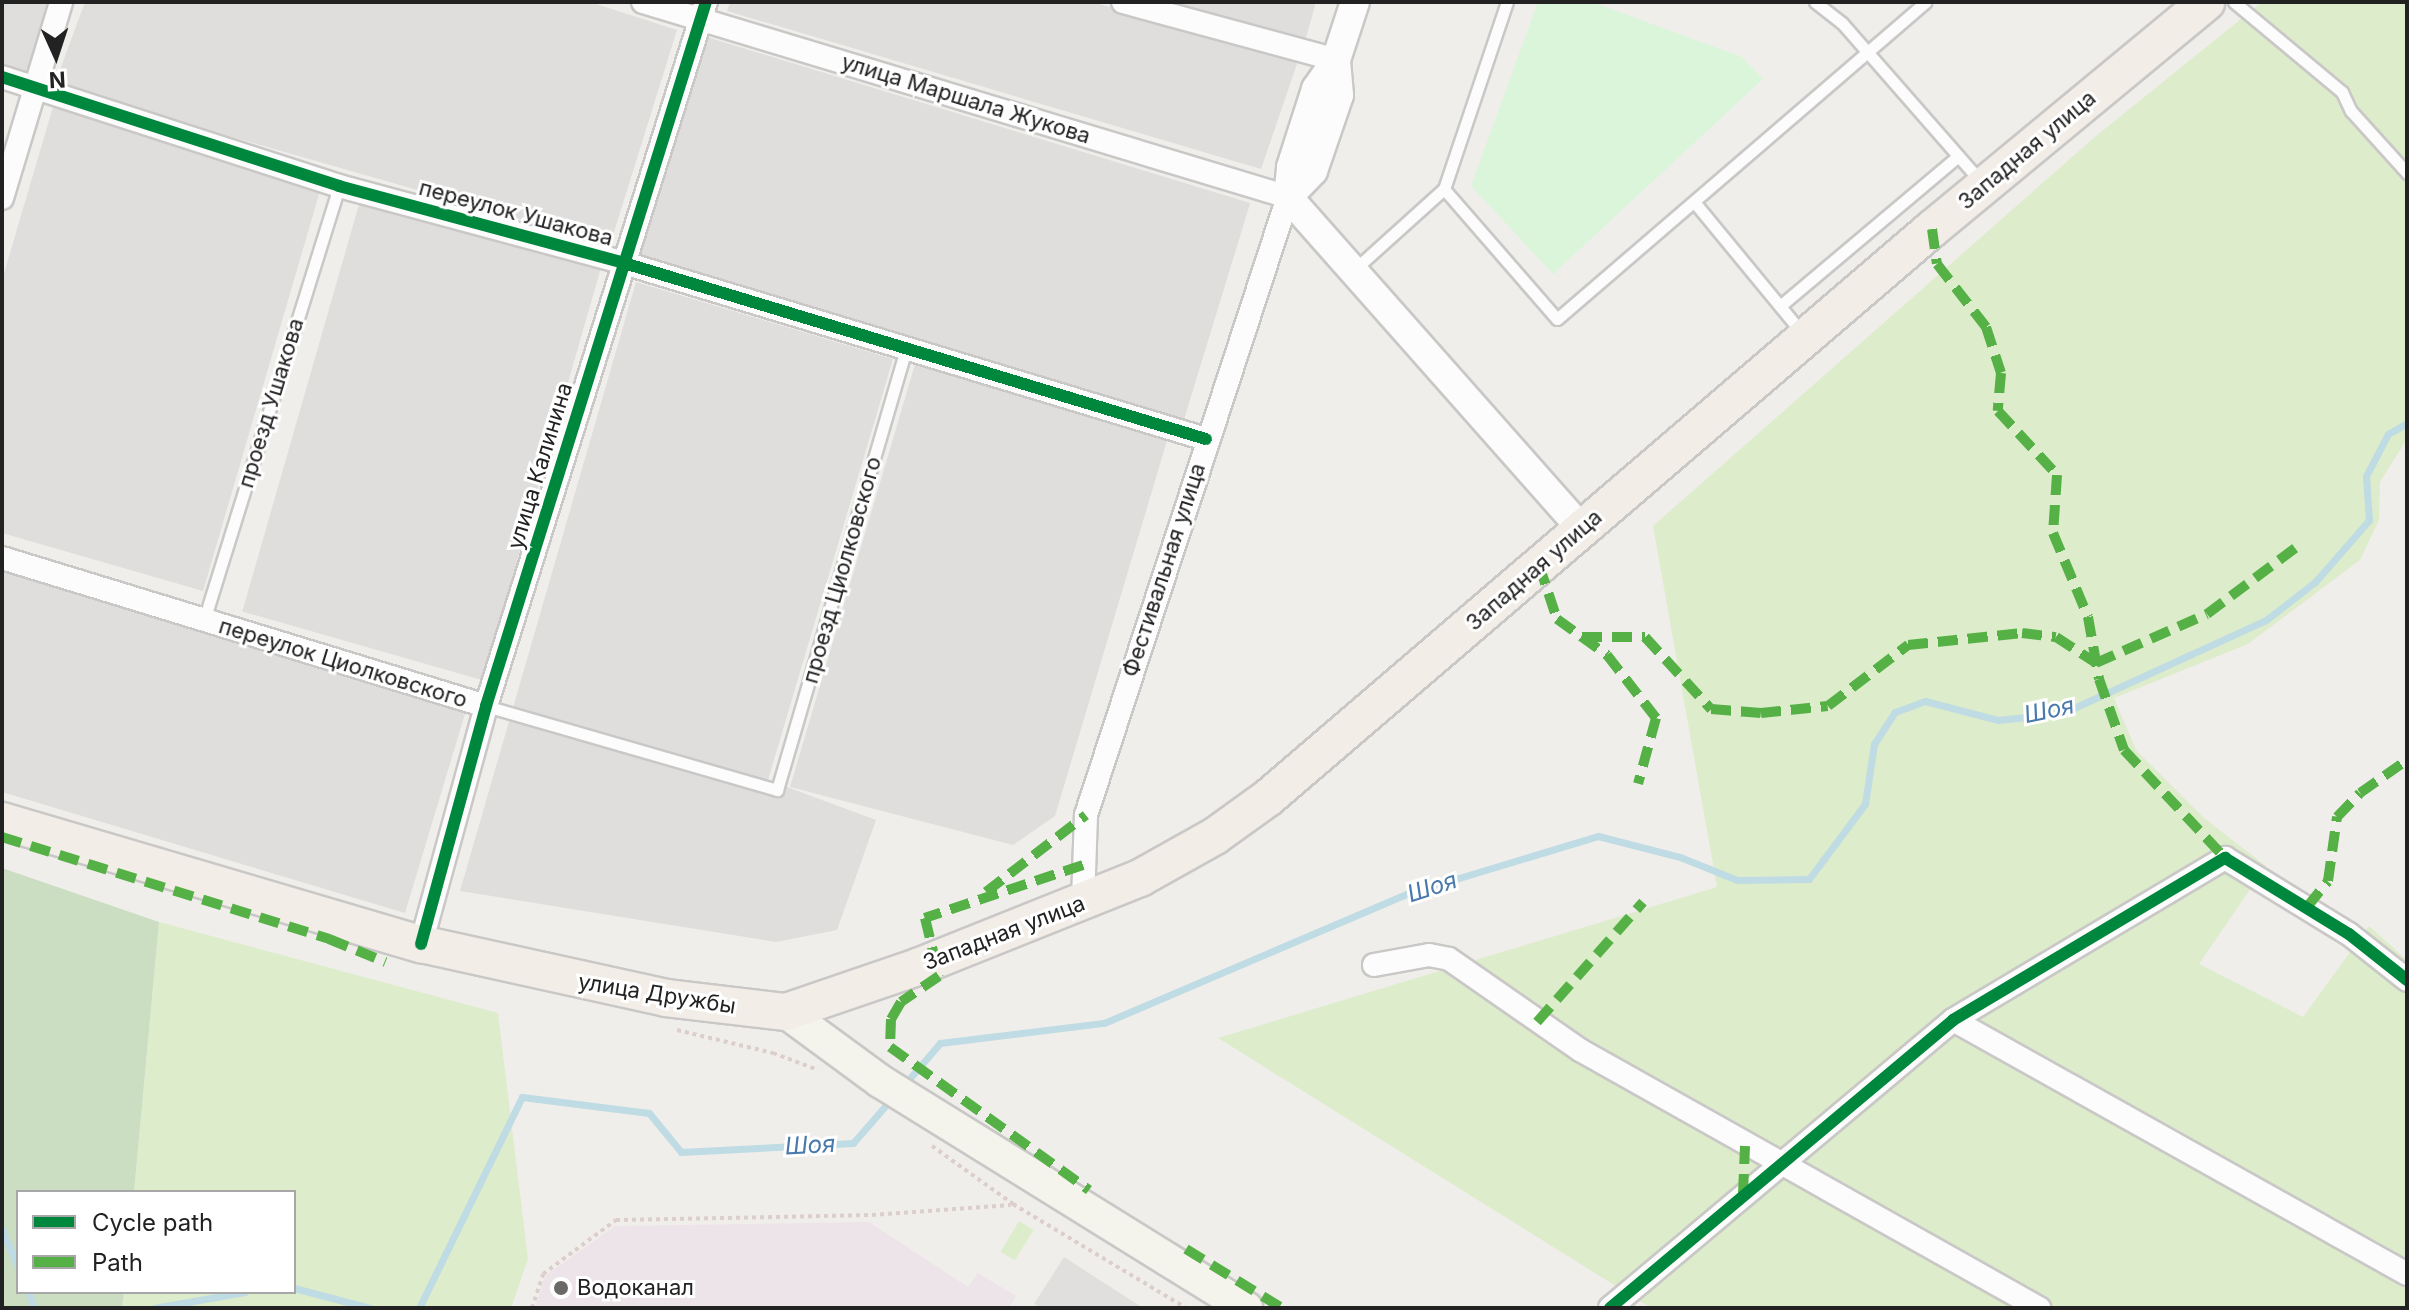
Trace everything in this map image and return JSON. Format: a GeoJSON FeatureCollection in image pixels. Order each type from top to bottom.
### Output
{"type":"FeatureCollection","features":[{"type":"Feature","properties":{"kind":"main road","name":"Западная улица"},"geometry":{"type":"LineString","coordinates":[[786,1012],[1083,903],[1178,859],[1269,797],[1984,185],[2206,2]]}},
{"type":"Feature","properties":{"kind":"main road","name":"улица Дружбы"},"geometry":{"type":"LineString","coordinates":[[2,821],[421,944],[582,983],[786,1012],[880,1081],[927,1124],[1232,1304]]}},
{"type":"Feature","properties":{"kind":"street"},"geometry":{"type":"LineString","coordinates":[[2,198],[61,2]]}},
{"type":"Feature","properties":{"kind":"street","name":"улица Маршала Жукова"},"geometry":{"type":"LineString","coordinates":[[643,2],[704,10],[1288,197]]}},
{"type":"Feature","properties":{"kind":"street"},"geometry":{"type":"LineString","coordinates":[[1123,2],[1336,60]]}},
{"type":"Feature","properties":{"kind":"street","name":"Фестивальная улица"},"geometry":{"type":"LineString","coordinates":[[1083,903],[1086,815],[1206,439],[1288,197],[1313,171],[1339,95],[1336,60],[1355,2]]}},
{"type":"Feature","properties":{"kind":"street","name":"улица Калинина"},"geometry":{"type":"LineString","coordinates":[[421,944],[486,706],[704,10]]}},
{"type":"Feature","properties":{"kind":"street","name":"переулок Ушакова"},"geometry":{"type":"LineString","coordinates":[[2,77],[339,186],[624,263],[1206,439]]}},
{"type":"Feature","properties":{"kind":"street"},"geometry":{"type":"LineString","coordinates":[[1288,197],[1582,529]]}},
{"type":"Feature","properties":{"kind":"street","name":"переулок Циолковского"},"geometry":{"type":"LineString","coordinates":[[2,558],[486,706]]}},
{"type":"Feature","properties":{"kind":"street"},"geometry":{"type":"LineString","coordinates":[[1610,1308],[1953,1020],[2225,858],[2349,934],[2407,980]]}},
{"type":"Feature","properties":{"kind":"street"},"geometry":{"type":"LineString","coordinates":[[1374,965],[1429,955],[1449,959],[1580,1050],[1777,1165],[2039,1308]]}},
{"type":"Feature","properties":{"kind":"street"},"geometry":{"type":"LineString","coordinates":[[1953,1020],[2407,1274]]}},
{"type":"Feature","properties":{"kind":"lane"},"geometry":{"type":"LineString","coordinates":[[1355,270],[1444,189],[1507,2]]}},
{"type":"Feature","properties":{"kind":"lane"},"geometry":{"type":"LineString","coordinates":[[1815,2],[1866,52],[1984,185]]}},
{"type":"Feature","properties":{"kind":"lane"},"geometry":{"type":"LineString","coordinates":[[1444,189],[1557,319],[1926,2]]}},
{"type":"Feature","properties":{"kind":"lane"},"geometry":{"type":"LineString","coordinates":[[2234,2],[2342,92],[2351,111],[2407,173]]}},
{"type":"Feature","properties":{"kind":"lane"},"geometry":{"type":"LineString","coordinates":[[1780,306],[1958,156]]}},
{"type":"Feature","properties":{"kind":"lane","name":"проезд Ушакова"},"geometry":{"type":"LineString","coordinates":[[204,620],[339,186]]}},
{"type":"Feature","properties":{"kind":"lane"},"geometry":{"type":"LineString","coordinates":[[1695,203],[1805,337]]}},
{"type":"Feature","properties":{"kind":"lane","name":"проезд Циолковского"},"geometry":{"type":"LineString","coordinates":[[777,790],[906,350]]}},
{"type":"Feature","properties":{"kind":"lane","name":"переулок Циолковского"},"geometry":{"type":"LineString","coordinates":[[486,706],[777,790]]}},
{"type":"Feature","properties":{"kind":"path"},"geometry":{"type":"LineString","coordinates":[[664,1027],[773,1053],[824,1073]]}},
{"type":"Feature","properties":{"kind":"path"},"geometry":{"type":"LineString","coordinates":[[927,1124],[935,1151],[1013,1204],[1186,1308]]}},
{"type":"Feature","properties":{"kind":"path"},"geometry":{"type":"LineString","coordinates":[[532,1308],[543,1274],[616,1220],[872,1215],[1013,1204]]}},
{"type":"Feature","properties":{"kind":"shaded area"},"geometry":{"type":"Polygon","coordinates":[[[2,2],[50,2],[26,74],[2,66],[2,2]]]}},
{"type":"Feature","properties":{"kind":"shaded area"},"geometry":{"type":"Polygon","coordinates":[[[85,2],[590,2],[677,30],[610,245],[54,86],[85,2]]]}},
{"type":"Feature","properties":{"kind":"shaded area"},"geometry":{"type":"Polygon","coordinates":[[[730,2],[1092,2],[1298,61],[1261,169],[727,11],[730,2]]]}},
{"type":"Feature","properties":{"kind":"shaded area"},"geometry":{"type":"Polygon","coordinates":[[[1153,2],[1316,2],[1304,45],[1153,2]]]}},
{"type":"Feature","properties":{"kind":"shaded area"},"geometry":{"type":"Polygon","coordinates":[[[707,37],[1250,203],[1183,422],[640,256],[707,37]]]}},
{"type":"Feature","properties":{"kind":"shaded area"},"geometry":{"type":"Polygon","coordinates":[[[53,107],[320,191],[203,591],[2,533],[2,280],[53,107]]]}},
{"type":"Feature","properties":{"kind":"shaded area"},"geometry":{"type":"Polygon","coordinates":[[[360,201],[600,270],[483,680],[242,611],[360,201]]]}},
{"type":"Feature","properties":{"kind":"shaded area"},"geometry":{"type":"Polygon","coordinates":[[[636,282],[893,359],[768,780],[876,820],[837,930],[776,942],[460,891],[636,282]]]}},
{"type":"Feature","properties":{"kind":"shaded area"},"geometry":{"type":"Polygon","coordinates":[[[916,361],[1169,434],[1055,816],[1013,845],[790,787],[916,361]]]}},
{"type":"Feature","properties":{"kind":"shaded area"},"geometry":{"type":"Polygon","coordinates":[[[2,553],[471,694],[405,913],[2,792],[2,553]]]}},
{"type":"Feature","properties":{"kind":"shaded area","name":"Водоканал"},"geometry":{"type":"Polygon","coordinates":[[[869,1222],[968,1287],[978,1273],[1016,1296],[1009,1308],[535,1308],[545,1276],[615,1226],[869,1222]]]}},
{"type":"Feature","properties":{"kind":"shaded area"},"geometry":{"type":"Polygon","coordinates":[[[1064,1257],[1143,1308],[1041,1308],[1034,1304],[1064,1257]]]}},
{"type":"Feature","properties":{"kind":"green space"},"geometry":{"type":"Polygon","coordinates":[[[1538,2],[1592,2],[1742,57],[1763,79],[1553,274],[1471,186],[1538,2]]]}},
{"type":"Feature","properties":{"kind":"green space"},"geometry":{"type":"Polygon","coordinates":[[[2262,2],[2407,2],[2407,439],[2380,482],[2379,520],[2360,560],[2248,644],[2114,698],[2136,750],[2204,818],[2266,866],[2199,964],[2303,1017],[2369,926],[2407,960],[2407,1308],[1651,1308],[1218,1038],[1717,887],[1653,526],[2096,136],[2262,2]]]}},
{"type":"Feature","properties":{"kind":"green space"},"geometry":{"type":"Polygon","coordinates":[[[2,868],[159,922],[134,1190],[16,1190],[16,1294],[124,1294],[122,1308],[2,1308],[2,868]]]}},
{"type":"Feature","properties":{"kind":"green space"},"geometry":{"type":"Polygon","coordinates":[[[159,922],[498,1013],[528,1259],[511,1308],[122,1308],[124,1294],[296,1294],[296,1190],[134,1190],[159,922]]]}},
{"type":"Feature","properties":{"kind":"green space"},"geometry":{"type":"Polygon","coordinates":[[[1019,1221],[1034,1230],[1015,1261],[1000,1252],[1019,1221]]]}},
{"type":"Feature","properties":{"kind":"waterway","name":"Шоя"},"geometry":{"type":"LineString","coordinates":[[904,1085],[940,1043],[1104,1023],[1406,894],[1598,836],[1680,857],[1737,880],[1809,879],[1865,804],[1874,744],[1895,712],[1925,701],[1998,720],[2063,713],[2266,620],[2315,582],[2369,520],[2366,476],[2388,434],[2407,423]]}},
{"type":"Feature","properties":{"kind":"waterway","name":"Шоя"},"geometry":{"type":"LineString","coordinates":[[419,1308],[522,1097],[649,1113],[681,1152],[853,1143],[893,1097]]}},
{"type":"Feature","properties":{"kind":"waterway","name":"Шоя"},"geometry":{"type":"LineString","coordinates":[[2,1229],[16,1263]]}},
{"type":"Feature","properties":{"kind":"waterway","name":"Шоя"},"geometry":{"type":"LineString","coordinates":[[296,1289],[370,1308]]}},
{"type":"Feature","properties":{"kind":"waterway","name":"Шоя"},"geometry":{"type":"LineString","coordinates":[[29,1294],[34,1308]]}},
{"type":"Feature","properties":{"kind":"waterway","name":"Шоя"},"geometry":{"type":"LineString","coordinates":[[154,1308],[234,1294]]}},
{"type":"Feature","properties":{"kind":"marked path"},"geometry":{"type":"LineString","coordinates":[[1932,229],[1937,264],[1986,327],[2001,373],[1998,411],[2057,475],[2053,533],[2088,617],[2099,679],[2124,750],[2225,858]]}},
{"type":"Feature","properties":{"kind":"marked path"},"geometry":{"type":"LineString","coordinates":[[1582,637],[1645,637],[1711,709],[1761,713],[1828,706],[1908,645],[2022,633],[2056,637],[2096,663],[2207,614],[2298,546]]}},
{"type":"Feature","properties":{"kind":"marked path"},"geometry":{"type":"LineString","coordinates":[[1539,565],[1557,619],[1607,655],[1656,718],[1638,784]]}},
{"type":"Feature","properties":{"kind":"marked path"},"geometry":{"type":"LineString","coordinates":[[2307,907],[2328,881],[2337,817],[2360,793],[2407,760]]}},
{"type":"Feature","properties":{"kind":"marked path"},"geometry":{"type":"LineString","coordinates":[[986,892],[1086,815]]}},
{"type":"Feature","properties":{"kind":"marked path"},"geometry":{"type":"LineString","coordinates":[[2,837],[329,939],[385,962]]}},
{"type":"Feature","properties":{"kind":"marked path"},"geometry":{"type":"LineString","coordinates":[[1083,865],[925,918],[939,976],[901,1002],[891,1019],[890,1047],[1089,1190]]}},
{"type":"Feature","properties":{"kind":"marked path"},"geometry":{"type":"LineString","coordinates":[[1537,1022],[1643,902]]}},
{"type":"Feature","properties":{"kind":"marked path"},"geometry":{"type":"LineString","coordinates":[[1743,1194],[1745,1146]]}},
{"type":"Feature","properties":{"kind":"marked path"},"geometry":{"type":"LineString","coordinates":[[1186,1249],[1282,1308]]}},
{"type":"Feature","properties":{"kind":"cycle path"},"geometry":{"type":"LineString","coordinates":[[421,944],[486,706],[706,2]]}},
{"type":"Feature","properties":{"kind":"cycle path"},"geometry":{"type":"LineString","coordinates":[[2,77],[339,186],[624,263],[1206,439]]}},
{"type":"Feature","properties":{"kind":"cycle path"},"geometry":{"type":"LineString","coordinates":[[1610,1308],[1953,1020],[2225,858],[2349,934],[2407,980]]}},
{"type":"Feature","properties":{"kind":"place","name":"Водоканал"},"geometry":{"type":"Point","coordinates":[561,1288]}}]}
